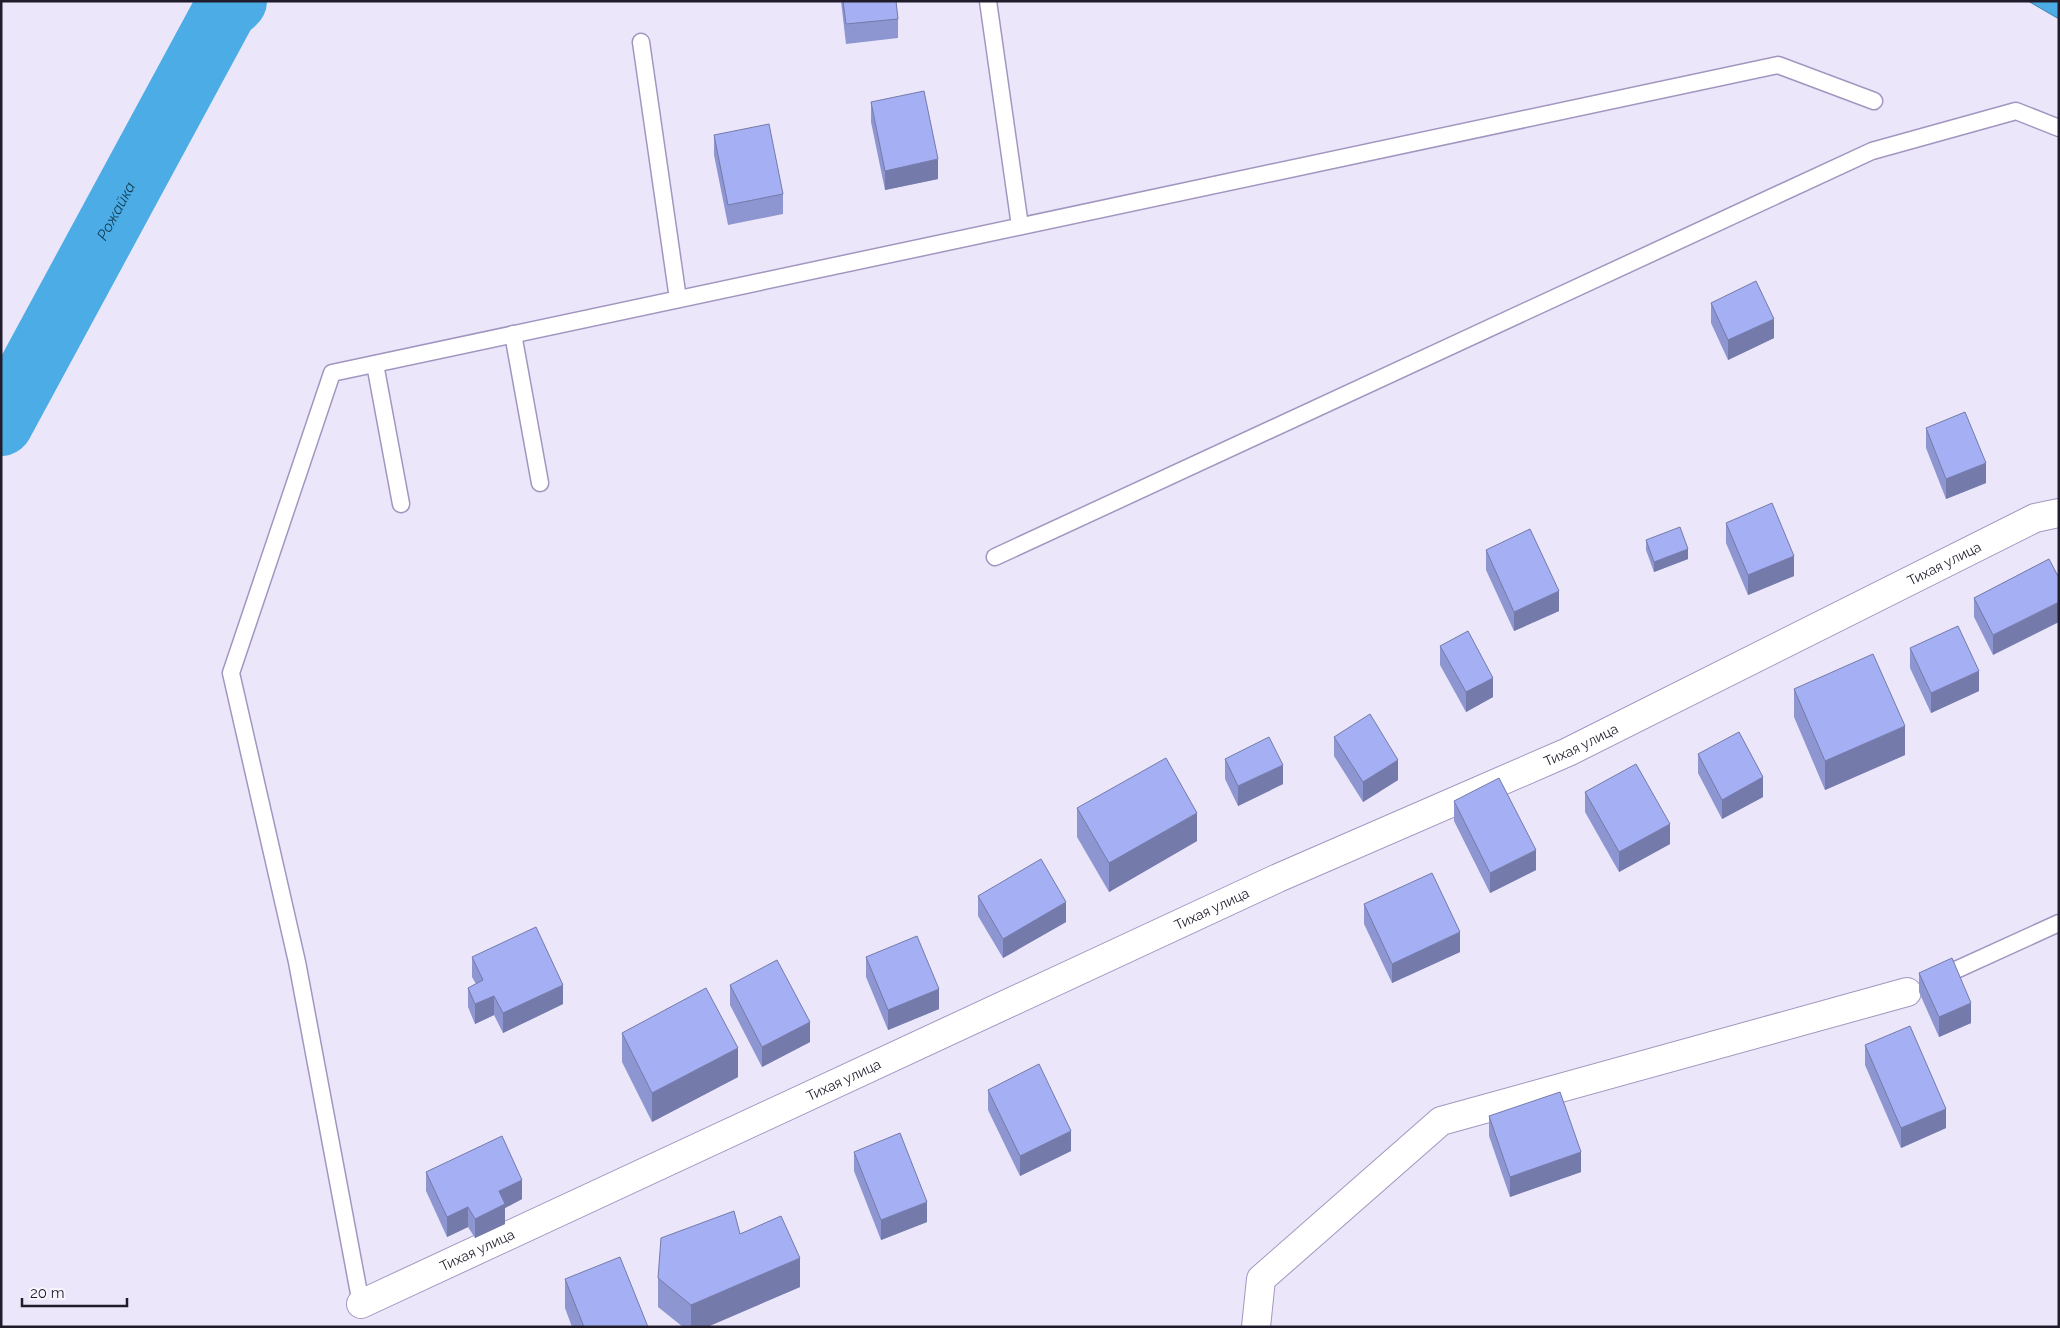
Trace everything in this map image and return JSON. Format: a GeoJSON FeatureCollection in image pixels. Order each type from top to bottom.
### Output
{"type":"FeatureCollection","features":[{"type":"Feature","properties":{"kind":"street","name":"Тихая улица"},"geometry":{"type":"LineString","coordinates":[[361,1304],[1278,878],[1568,752],[2035,518],[2059,513]]}},
{"type":"Feature","properties":{"kind":"street"},"geometry":{"type":"LineString","coordinates":[[1256,1327],[1261,1280],[1441,1121],[1907,992]]}},
{"type":"Feature","properties":{"kind":"lane"},"geometry":{"type":"LineString","coordinates":[[988,1],[1020,226]]}},
{"type":"Feature","properties":{"kind":"lane"},"geometry":{"type":"LineString","coordinates":[[641,42],[678,299]]}},
{"type":"Feature","properties":{"kind":"lane"},"geometry":{"type":"LineString","coordinates":[[361,1304],[297,962],[231,673],[332,373],[1778,65],[1874,101]]}},
{"type":"Feature","properties":{"kind":"lane"},"geometry":{"type":"LineString","coordinates":[[995,557],[1872,151],[2016,111],[2059,128]]}},
{"type":"Feature","properties":{"kind":"lane"},"geometry":{"type":"LineString","coordinates":[[513,334],[540,483]]}},
{"type":"Feature","properties":{"kind":"lane"},"geometry":{"type":"LineString","coordinates":[[375,364],[401,504]]}},
{"type":"Feature","properties":{"kind":"lane"},"geometry":{"type":"LineString","coordinates":[[1907,992],[2059,923]]}},
{"type":"Feature","properties":{"kind":"water"},"geometry":{"type":"Polygon","coordinates":[[[2028,1],[2059,1],[2059,19],[2028,1]]]}},
{"type":"Feature","properties":{"kind":"building"},"geometry":{"type":"Polygon","coordinates":[[[843,1],[896,1],[898,19],[846,24],[843,1]]]}},
{"type":"Feature","properties":{"kind":"building"},"geometry":{"type":"Polygon","coordinates":[[[924,91],[938,159],[885,171],[871,102],[924,91]]]}},
{"type":"Feature","properties":{"kind":"building"},"geometry":{"type":"Polygon","coordinates":[[[769,124],[783,194],[728,205],[714,135],[769,124]]]}},
{"type":"Feature","properties":{"kind":"building"},"geometry":{"type":"Polygon","coordinates":[[[1756,281],[1774,319],[1728,340],[1711,303],[1756,281]]]}},
{"type":"Feature","properties":{"kind":"building"},"geometry":{"type":"Polygon","coordinates":[[[1965,412],[1986,463],[1946,479],[1926,428],[1965,412]]]}},
{"type":"Feature","properties":{"kind":"building"},"geometry":{"type":"Polygon","coordinates":[[[1772,503],[1794,556],[1748,575],[1726,523],[1772,503]]]}},
{"type":"Feature","properties":{"kind":"building"},"geometry":{"type":"Polygon","coordinates":[[[1680,527],[1688,549],[1654,562],[1646,540],[1680,527]]]}},
{"type":"Feature","properties":{"kind":"building"},"geometry":{"type":"Polygon","coordinates":[[[1530,529],[1559,591],[1514,612],[1486,550],[1530,529]]]}},
{"type":"Feature","properties":{"kind":"building"},"geometry":{"type":"Polygon","coordinates":[[[2049,559],[2059,578],[2059,602],[1993,635],[1974,598],[2049,559]]]}},
{"type":"Feature","properties":{"kind":"building"},"geometry":{"type":"Polygon","coordinates":[[[1958,626],[1979,671],[1931,693],[1910,648],[1958,626]]]}},
{"type":"Feature","properties":{"kind":"building"},"geometry":{"type":"Polygon","coordinates":[[[1468,631],[1493,678],[1466,692],[1440,646],[1468,631]]]}},
{"type":"Feature","properties":{"kind":"building"},"geometry":{"type":"Polygon","coordinates":[[[1873,654],[1905,726],[1825,761],[1794,689],[1873,654]]]}},
{"type":"Feature","properties":{"kind":"building"},"geometry":{"type":"Polygon","coordinates":[[[1370,714],[1398,760],[1363,782],[1334,737],[1370,714]]]}},
{"type":"Feature","properties":{"kind":"building"},"geometry":{"type":"Polygon","coordinates":[[[1739,732],[1763,777],[1722,800],[1698,754],[1739,732]]]}},
{"type":"Feature","properties":{"kind":"building"},"geometry":{"type":"Polygon","coordinates":[[[1269,737],[1283,765],[1238,786],[1225,759],[1269,737]]]}},
{"type":"Feature","properties":{"kind":"building"},"geometry":{"type":"Polygon","coordinates":[[[1166,758],[1197,813],[1109,863],[1077,808],[1166,758]]]}},
{"type":"Feature","properties":{"kind":"building"},"geometry":{"type":"Polygon","coordinates":[[[1636,764],[1670,824],[1619,852],[1585,792],[1636,764]]]}},
{"type":"Feature","properties":{"kind":"building"},"geometry":{"type":"Polygon","coordinates":[[[1499,778],[1536,850],[1490,873],[1454,801],[1499,778]]]}},
{"type":"Feature","properties":{"kind":"building"},"geometry":{"type":"Polygon","coordinates":[[[1041,859],[1066,902],[1003,939],[978,896],[1041,859]]]}},
{"type":"Feature","properties":{"kind":"building"},"geometry":{"type":"Polygon","coordinates":[[[1432,873],[1460,932],[1392,964],[1364,904],[1432,873]]]}},
{"type":"Feature","properties":{"kind":"building"},"geometry":{"type":"Polygon","coordinates":[[[536,927],[563,985],[503,1013],[494,996],[475,1004],[468,988],[483,980],[472,957],[536,927]]]}},
{"type":"Feature","properties":{"kind":"building"},"geometry":{"type":"Polygon","coordinates":[[[917,936],[939,989],[888,1010],[866,957],[917,936]]]}},
{"type":"Feature","properties":{"kind":"building"},"geometry":{"type":"Polygon","coordinates":[[[1952,958],[1971,1003],[1939,1017],[1919,973],[1952,958]]]}},
{"type":"Feature","properties":{"kind":"building"},"geometry":{"type":"Polygon","coordinates":[[[777,960],[810,1022],[762,1047],[730,985],[777,960]]]}},
{"type":"Feature","properties":{"kind":"building"},"geometry":{"type":"Polygon","coordinates":[[[706,988],[738,1048],[652,1093],[622,1033],[706,988]]]}},
{"type":"Feature","properties":{"kind":"building"},"geometry":{"type":"Polygon","coordinates":[[[1910,1026],[1946,1109],[1901,1128],[1865,1045],[1910,1026]]]}},
{"type":"Feature","properties":{"kind":"building"},"geometry":{"type":"Polygon","coordinates":[[[1039,1064],[1071,1131],[1020,1156],[988,1090],[1039,1064]]]}},
{"type":"Feature","properties":{"kind":"building"},"geometry":{"type":"Polygon","coordinates":[[[1560,1092],[1581,1152],[1510,1177],[1489,1116],[1560,1092]]]}},
{"type":"Feature","properties":{"kind":"building"},"geometry":{"type":"Polygon","coordinates":[[[900,1133],[927,1202],[881,1220],[854,1152],[900,1133]]]}},
{"type":"Feature","properties":{"kind":"building"},"geometry":{"type":"Polygon","coordinates":[[[502,1136],[522,1180],[499,1191],[505,1204],[475,1219],[468,1207],[447,1217],[426,1172],[502,1136]]]}},
{"type":"Feature","properties":{"kind":"building"},"geometry":{"type":"Polygon","coordinates":[[[734,1211],[740,1234],[781,1216],[800,1258],[691,1305],[658,1278],[661,1238],[734,1211]]]}},
{"type":"Feature","properties":{"kind":"building"},"geometry":{"type":"Polygon","coordinates":[[[620,1257],[648,1327],[584,1327],[565,1279],[620,1257]]]}},
{"type":"Feature","properties":{"kind":"waterway","name":"Рожайка"},"geometry":{"type":"LineString","coordinates":[[1,424],[225,10],[235,1]]}}]}
